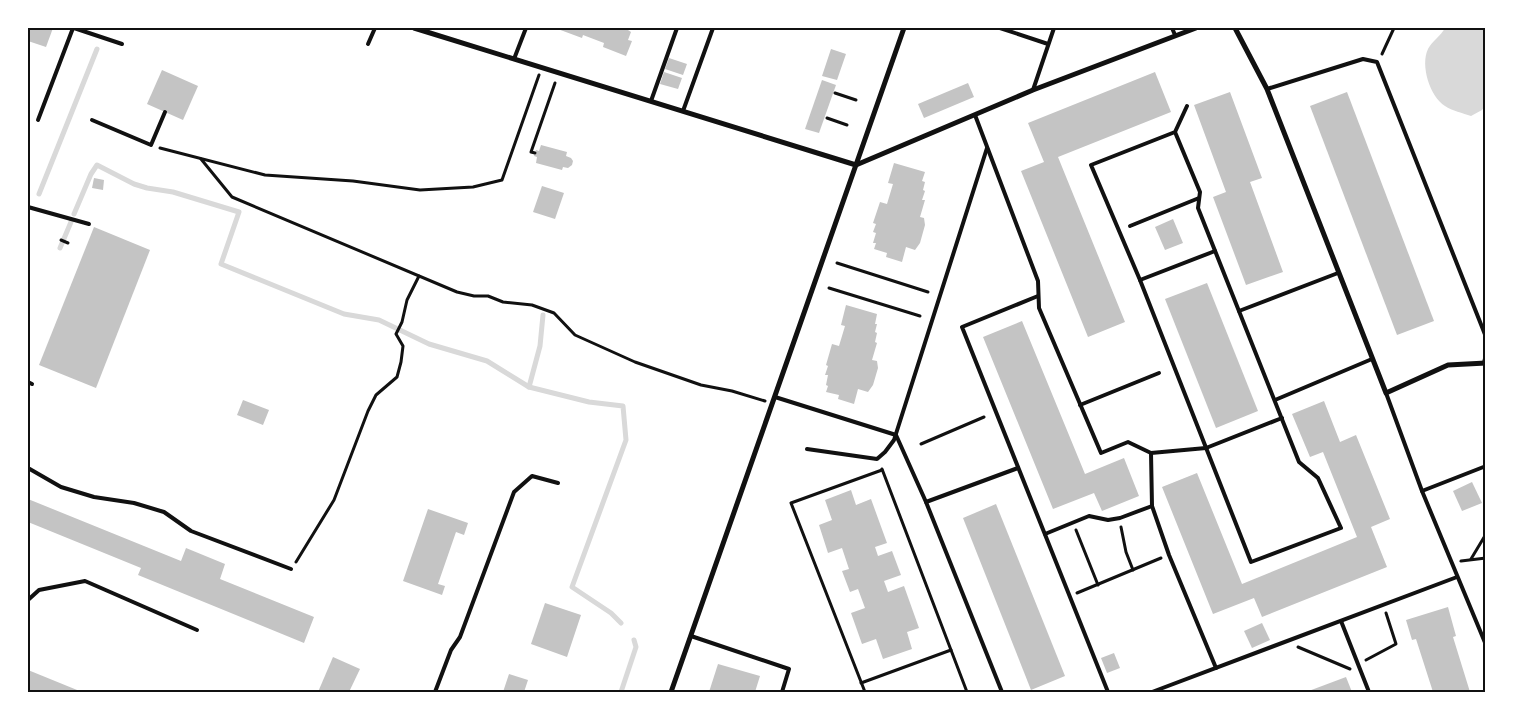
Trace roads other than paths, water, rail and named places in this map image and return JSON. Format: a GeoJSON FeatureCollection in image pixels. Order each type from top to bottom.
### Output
{"type":"FeatureCollection","features":[{"type":"Feature","properties":{"kind":"street"},"geometry":{"type":"LineString","coordinates":[[414,28],[430,30],[514,59],[856,165],[1033,90],[1196,28]]}},
{"type":"Feature","properties":{"kind":"street"},"geometry":{"type":"LineString","coordinates":[[671,692],[904,28]]}},
{"type":"Feature","properties":{"kind":"street"},"geometry":{"type":"LineString","coordinates":[[1235,28],[1267,90],[1386,393],[1448,365],[1485,363]]}},
{"type":"Feature","properties":{"kind":"lane"},"geometry":{"type":"LineString","coordinates":[[38,120],[74,28],[122,44]]}},
{"type":"Feature","properties":{"kind":"lane"},"geometry":{"type":"LineString","coordinates":[[368,44],[374,28]]}},
{"type":"Feature","properties":{"kind":"lane"},"geometry":{"type":"LineString","coordinates":[[514,59],[526,28]]}},
{"type":"Feature","properties":{"kind":"lane"},"geometry":{"type":"LineString","coordinates":[[651,101],[678,28]]}},
{"type":"Feature","properties":{"kind":"lane"},"geometry":{"type":"LineString","coordinates":[[683,111],[713,28]]}},
{"type":"Feature","properties":{"kind":"lane"},"geometry":{"type":"LineString","coordinates":[[1000,28],[1048,44]]}},
{"type":"Feature","properties":{"kind":"lane"},"geometry":{"type":"LineString","coordinates":[[1033,90],[1054,28]]}},
{"type":"Feature","properties":{"kind":"lane"},"geometry":{"type":"LineString","coordinates":[[1172,28],[1175,35]]}},
{"type":"Feature","properties":{"kind":"lane"},"geometry":{"type":"LineString","coordinates":[[1267,90],[1363,59],[1378,62],[1486,337]]}},
{"type":"Feature","properties":{"kind":"lane"},"geometry":{"type":"LineString","coordinates":[[1175,132],[1200,192],[1198,208],[1300,462],[1318,478],[1341,528],[1251,562],[1140,280],[1091,165],[1175,132],[1188,106]]}},
{"type":"Feature","properties":{"kind":"lane"},"geometry":{"type":"LineString","coordinates":[[92,120],[151,145],[165,112]]}},
{"type":"Feature","properties":{"kind":"lane"},"geometry":{"type":"LineString","coordinates":[[975,115],[1038,281],[1039,308],[1101,453],[1128,442],[1151,453],[1206,448],[1282,418]]}},
{"type":"Feature","properties":{"kind":"lane"},"geometry":{"type":"LineString","coordinates":[[808,449],[877,459],[885,452],[896,435],[987,148]]}},
{"type":"Feature","properties":{"kind":"lane"},"geometry":{"type":"LineString","coordinates":[[1130,226],[1199,198]]}},
{"type":"Feature","properties":{"kind":"lane"},"geometry":{"type":"LineString","coordinates":[[28,207],[89,224]]}},
{"type":"Feature","properties":{"kind":"lane"},"geometry":{"type":"LineString","coordinates":[[1140,280],[1215,251]]}},
{"type":"Feature","properties":{"kind":"lane"},"geometry":{"type":"LineString","coordinates":[[1239,311],[1338,273]]}},
{"type":"Feature","properties":{"kind":"lane"},"geometry":{"type":"LineString","coordinates":[[1038,296],[962,327],[1108,692]]}},
{"type":"Feature","properties":{"kind":"lane"},"geometry":{"type":"LineString","coordinates":[[1485,363],[1486,354]]}},
{"type":"Feature","properties":{"kind":"lane"},"geometry":{"type":"LineString","coordinates":[[1275,400],[1372,359]]}},
{"type":"Feature","properties":{"kind":"lane"},"geometry":{"type":"LineString","coordinates":[[1080,405],[1159,373]]}},
{"type":"Feature","properties":{"kind":"lane"},"geometry":{"type":"LineString","coordinates":[[1386,393],[1422,492],[1486,645]]}},
{"type":"Feature","properties":{"kind":"lane"},"geometry":{"type":"LineString","coordinates":[[775,397],[896,435],[926,502],[1002,692]]}},
{"type":"Feature","properties":{"kind":"lane"},"geometry":{"type":"LineString","coordinates":[[1151,453],[1152,506],[1169,555],[1216,668]]}},
{"type":"Feature","properties":{"kind":"lane"},"geometry":{"type":"LineString","coordinates":[[1422,492],[1486,466]]}},
{"type":"Feature","properties":{"kind":"lane"},"geometry":{"type":"LineString","coordinates":[[28,468],[61,487],[94,498],[134,502],[164,512],[191,531],[291,569]]}},
{"type":"Feature","properties":{"kind":"lane"},"geometry":{"type":"LineString","coordinates":[[926,502],[1018,468]]}},
{"type":"Feature","properties":{"kind":"lane"},"geometry":{"type":"LineString","coordinates":[[435,692],[450,650],[460,637],[514,492],[532,476],[558,483]]}},
{"type":"Feature","properties":{"kind":"lane"},"geometry":{"type":"LineString","coordinates":[[1045,534],[1089,516],[1108,520],[1120,518],[1152,506]]}},
{"type":"Feature","properties":{"kind":"lane"},"geometry":{"type":"LineString","coordinates":[[1152,692],[1457,577]]}},
{"type":"Feature","properties":{"kind":"lane"},"geometry":{"type":"LineString","coordinates":[[28,600],[40,590],[85,581],[197,630]]}},
{"type":"Feature","properties":{"kind":"lane"},"geometry":{"type":"LineString","coordinates":[[1340,621],[1369,692]]}},
{"type":"Feature","properties":{"kind":"lane"},"geometry":{"type":"LineString","coordinates":[[691,636],[789,669],[782,692]]}},
{"type":"Feature","properties":{"kind":"waterway"},"geometry":{"type":"LineString","coordinates":[[39,194],[97,49]]}},
{"type":"Feature","properties":{"kind":"waterway"},"geometry":{"type":"LineString","coordinates":[[74,214],[91,174],[97,165],[134,184],[173,192],[239,212],[221,264],[344,314],[379,320],[429,344],[487,361],[529,387],[589,402],[623,406],[626,440],[572,587],[611,613],[621,623]]}},
{"type":"Feature","properties":{"kind":"waterway"},"geometry":{"type":"LineString","coordinates":[[60,248],[71,222]]}},
{"type":"Feature","properties":{"kind":"waterway"},"geometry":{"type":"LineString","coordinates":[[529,387],[540,346],[543,315]]}},
{"type":"Feature","properties":{"kind":"waterway"},"geometry":{"type":"LineString","coordinates":[[621,692],[636,647],[634,640]]}}]}
